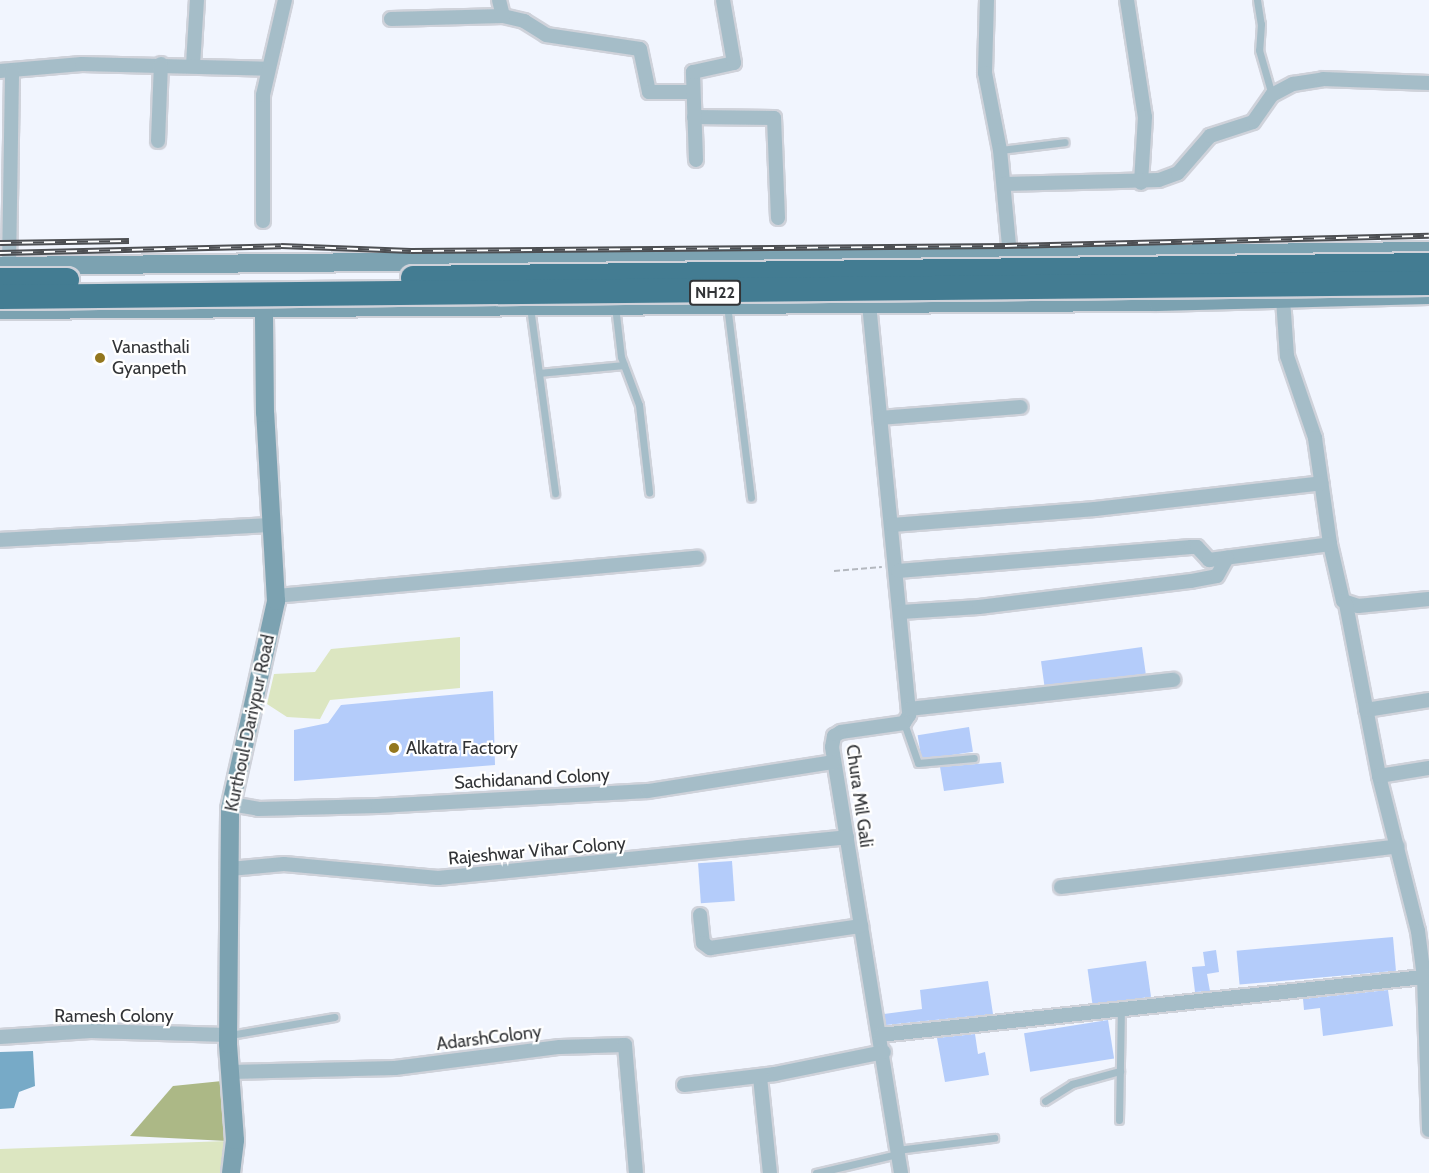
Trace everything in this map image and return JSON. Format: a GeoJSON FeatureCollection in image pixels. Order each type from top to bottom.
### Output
{"type":"FeatureCollection","features":[{"type":"Feature","properties":{"kind":"highway","name":"NH22"},"geometry":{"type":"LineString","coordinates":[[3,271],[1429,265]]}},
{"type":"Feature","properties":{"kind":"highway","name":"NH22"},"geometry":{"type":"LineString","coordinates":[[0,297],[1429,283]]}},
{"type":"Feature","properties":{"kind":"street"},"geometry":{"type":"LineString","coordinates":[[193,65],[197,0]]}},
{"type":"Feature","properties":{"kind":"street"},"geometry":{"type":"LineString","coordinates":[[263,221],[262,113],[268,69],[285,0]]}},
{"type":"Feature","properties":{"kind":"street"},"geometry":{"type":"LineString","coordinates":[[499,0],[503,16]]}},
{"type":"Feature","properties":{"kind":"street"},"geometry":{"type":"LineString","coordinates":[[696,160],[694,71],[734,63],[723,0]]}},
{"type":"Feature","properties":{"kind":"street"},"geometry":{"type":"LineString","coordinates":[[987,0],[985,73],[1000,150],[1010,256]]}},
{"type":"Feature","properties":{"kind":"street"},"geometry":{"type":"LineString","coordinates":[[1127,0],[1144,105],[1141,183]]}},
{"type":"Feature","properties":{"kind":"street"},"geometry":{"type":"LineString","coordinates":[[390,19],[503,16],[524,21],[549,36],[638,48],[642,53],[649,92],[693,92]]}},
{"type":"Feature","properties":{"kind":"street"},"geometry":{"type":"LineString","coordinates":[[268,69],[161,64],[82,64],[6,71],[3,271],[170,263],[1429,251]]}},
{"type":"Feature","properties":{"kind":"street"},"geometry":{"type":"LineString","coordinates":[[158,141],[161,64]]}},
{"type":"Feature","properties":{"kind":"street"},"geometry":{"type":"LineString","coordinates":[[1004,184],[1141,183],[1178,172],[1207,138],[1248,125],[1272,95],[1293,84],[1323,79],[1429,83]]}},
{"type":"Feature","properties":{"kind":"street"},"geometry":{"type":"LineString","coordinates":[[694,117],[774,118],[778,218]]}},
{"type":"Feature","properties":{"kind":"street"},"geometry":{"type":"LineString","coordinates":[[1210,253],[1210,300]]}},
{"type":"Feature","properties":{"kind":"street"},"geometry":{"type":"LineString","coordinates":[[825,304],[826,258]]}},
{"type":"Feature","properties":{"kind":"street"},"geometry":{"type":"LineString","coordinates":[[170,263],[170,309]]}},
{"type":"Feature","properties":{"kind":"street"},"geometry":{"type":"LineString","coordinates":[[0,310],[869,304],[1429,296]]}},
{"type":"Feature","properties":{"kind":"street"},"geometry":{"type":"LineString","coordinates":[[1283,299],[1287,356],[1315,438],[1330,544],[1346,604],[1379,776],[1411,894],[1425,970],[1429,1130]]}},
{"type":"Feature","properties":{"kind":"street"},"geometry":{"type":"LineString","coordinates":[[869,304],[901,612],[909,709],[909,719],[904,723]]}},
{"type":"Feature","properties":{"kind":"street","name":"Kurthoul-Dariypur Road"},"geometry":{"type":"LineString","coordinates":[[231,1173],[235,1140],[228,1035],[231,804],[276,596],[264,309]]}},
{"type":"Feature","properties":{"kind":"street"},"geometry":{"type":"LineString","coordinates":[[880,418],[1022,407]]}},
{"type":"Feature","properties":{"kind":"street"},"geometry":{"type":"LineString","coordinates":[[892,525],[1095,510],[1322,483]]}},
{"type":"Feature","properties":{"kind":"street"},"geometry":{"type":"LineString","coordinates":[[0,540],[272,525]]}},
{"type":"Feature","properties":{"kind":"street"},"geometry":{"type":"LineString","coordinates":[[897,568],[1191,547],[1197,547],[1209,560],[1330,544]]}},
{"type":"Feature","properties":{"kind":"street"},"geometry":{"type":"LineString","coordinates":[[276,596],[697,558]]}},
{"type":"Feature","properties":{"kind":"street"},"geometry":{"type":"LineString","coordinates":[[901,612],[980,607],[1191,581],[1217,576],[1227,558]]}},
{"type":"Feature","properties":{"kind":"street"},"geometry":{"type":"LineString","coordinates":[[1346,604],[1429,599]]}},
{"type":"Feature","properties":{"kind":"street"},"geometry":{"type":"LineString","coordinates":[[909,709],[1173,680]]}},
{"type":"Feature","properties":{"kind":"street"},"geometry":{"type":"LineString","coordinates":[[1366,710],[1429,700]]}},
{"type":"Feature","properties":{"kind":"street","name":"Chura Mil Gali"},"geometry":{"type":"LineString","coordinates":[[901,1173],[884,1052],[861,926],[832,740],[837,734],[904,723]]}},
{"type":"Feature","properties":{"kind":"street","name":"Sachidanand Colony"},"geometry":{"type":"LineString","coordinates":[[231,804],[258,809],[378,806],[648,791],[834,762]]}},
{"type":"Feature","properties":{"kind":"street"},"geometry":{"type":"LineString","coordinates":[[1379,776],[1429,768]]}},
{"type":"Feature","properties":{"kind":"street","name":"Rajeshwar Vihar Colony"},"geometry":{"type":"LineString","coordinates":[[230,868],[284,864],[438,878],[847,837]]}},
{"type":"Feature","properties":{"kind":"street"},"geometry":{"type":"LineString","coordinates":[[1061,887],[1398,846]]}},
{"type":"Feature","properties":{"kind":"street"},"geometry":{"type":"LineString","coordinates":[[700,915],[703,943],[710,948],[861,926]]}},
{"type":"Feature","properties":{"kind":"street"},"geometry":{"type":"LineString","coordinates":[[880,1035],[1425,970]]}},
{"type":"Feature","properties":{"kind":"street","name":"Ramesh Colony"},"geometry":{"type":"LineString","coordinates":[[0,1037],[91,1031],[228,1035]]}},
{"type":"Feature","properties":{"kind":"street","name":"AdarshColony"},"geometry":{"type":"LineString","coordinates":[[230,1072],[395,1068],[560,1047],[625,1045],[636,1173]]}},
{"type":"Feature","properties":{"kind":"street"},"geometry":{"type":"LineString","coordinates":[[684,1085],[760,1077],[884,1052]]}},
{"type":"Feature","properties":{"kind":"street"},"geometry":{"type":"LineString","coordinates":[[760,1077],[770,1173]]}},
{"type":"Feature","properties":{"kind":"lane"},"geometry":{"type":"LineString","coordinates":[[1257,0],[1262,24],[1259,50],[1272,95]]}},
{"type":"Feature","properties":{"kind":"lane"},"geometry":{"type":"LineString","coordinates":[[1000,150],[1065,142]]}},
{"type":"Feature","properties":{"kind":"lane"},"geometry":{"type":"LineString","coordinates":[[727,305],[750,498]]}},
{"type":"Feature","properties":{"kind":"lane"},"geometry":{"type":"LineString","coordinates":[[615,306],[624,365],[637,395],[649,492]]}},
{"type":"Feature","properties":{"kind":"lane"},"geometry":{"type":"LineString","coordinates":[[530,307],[555,493]]}},
{"type":"Feature","properties":{"kind":"lane"},"geometry":{"type":"LineString","coordinates":[[538,373],[624,365]]}},
{"type":"Feature","properties":{"kind":"lane"},"geometry":{"type":"LineString","coordinates":[[904,723],[918,763],[974,758]]}},
{"type":"Feature","properties":{"kind":"lane"},"geometry":{"type":"LineString","coordinates":[[1119,1120],[1121,1008]]}},
{"type":"Feature","properties":{"kind":"lane"},"geometry":{"type":"LineString","coordinates":[[228,1035],[334,1017]]}},
{"type":"Feature","properties":{"kind":"lane"},"geometry":{"type":"LineString","coordinates":[[1045,1101],[1072,1084],[1120,1071]]}},
{"type":"Feature","properties":{"kind":"lane"},"geometry":{"type":"LineString","coordinates":[[816,1173],[897,1153],[994,1138]]}},
{"type":"Feature","properties":{"kind":"path"},"geometry":{"type":"LineString","coordinates":[[834,571],[897,568]]}},
{"type":"Feature","properties":{"kind":"green space"},"geometry":{"type":"Polygon","coordinates":[[[460,637],[460,688],[330,700],[320,719],[287,717],[267,704],[274,674],[315,672],[331,649],[460,637]]]}},
{"type":"Feature","properties":{"kind":"green space"},"geometry":{"type":"Polygon","coordinates":[[[222,1081],[227,1141],[130,1136],[173,1086],[222,1081]]]}},
{"type":"Feature","properties":{"kind":"green space"},"geometry":{"type":"Polygon","coordinates":[[[227,1141],[226,1173],[0,1173],[0,1149],[227,1141]]]}},
{"type":"Feature","properties":{"kind":"water"},"geometry":{"type":"Polygon","coordinates":[[[33,1051],[35,1086],[19,1092],[14,1108],[0,1109],[0,1052],[33,1051]]]}},
{"type":"Feature","properties":{"kind":"building"},"geometry":{"type":"Polygon","coordinates":[[[1142,647],[1146,674],[1045,688],[1041,661],[1142,647]]]}},
{"type":"Feature","properties":{"kind":"building","name":"Alkatra Factory"},"geometry":{"type":"Polygon","coordinates":[[[493,691],[495,765],[294,781],[294,730],[328,723],[341,705],[493,691]]]}},
{"type":"Feature","properties":{"kind":"building"},"geometry":{"type":"Polygon","coordinates":[[[969,727],[973,752],[922,760],[918,735],[969,727]]]}},
{"type":"Feature","properties":{"kind":"building"},"geometry":{"type":"Polygon","coordinates":[[[1001,762],[1004,783],[944,791],[940,767],[1001,762]]]}},
{"type":"Feature","properties":{"kind":"building"},"geometry":{"type":"Polygon","coordinates":[[[732,861],[735,901],[701,903],[698,863],[732,861]]]}},
{"type":"Feature","properties":{"kind":"building"},"geometry":{"type":"Polygon","coordinates":[[[1393,937],[1396,971],[1240,985],[1237,951],[1393,937]]]}},
{"type":"Feature","properties":{"kind":"building"},"geometry":{"type":"Polygon","coordinates":[[[1216,950],[1219,972],[1207,974],[1210,991],[1195,992],[1192,967],[1205,966],[1203,952],[1216,950]]]}},
{"type":"Feature","properties":{"kind":"building"},"geometry":{"type":"Polygon","coordinates":[[[1146,961],[1151,997],[1093,1005],[1088,969],[1146,961]]]}},
{"type":"Feature","properties":{"kind":"building"},"geometry":{"type":"Polygon","coordinates":[[[988,981],[993,1014],[886,1025],[884,1014],[922,1009],[920,990],[988,981]]]}},
{"type":"Feature","properties":{"kind":"building"},"geometry":{"type":"Polygon","coordinates":[[[1388,990],[1393,1026],[1323,1036],[1320,1008],[1304,1010],[1303,999],[1388,990]]]}},
{"type":"Feature","properties":{"kind":"building"},"geometry":{"type":"Polygon","coordinates":[[[1108,1020],[1114,1059],[1030,1072],[1024,1033],[1108,1020]]]}},
{"type":"Feature","properties":{"kind":"building"},"geometry":{"type":"Polygon","coordinates":[[[975,1034],[978,1054],[985,1052],[989,1075],[945,1082],[937,1038],[975,1034]]]}},
{"type":"Feature","properties":{"kind":"railway"},"geometry":{"type":"LineString","coordinates":[[0,253],[281,246],[411,251],[1006,246],[1429,236]]}},
{"type":"Feature","properties":{"kind":"railway"},"geometry":{"type":"LineString","coordinates":[[0,243],[129,241]]}},
{"type":"Feature","properties":{"kind":"place","name":"Vanasthali Gyanpeth"},"geometry":{"type":"Point","coordinates":[100,358]}},
{"type":"Feature","properties":{"kind":"place","name":"Alkatra Factory"},"geometry":{"type":"Point","coordinates":[394,748]}}]}
